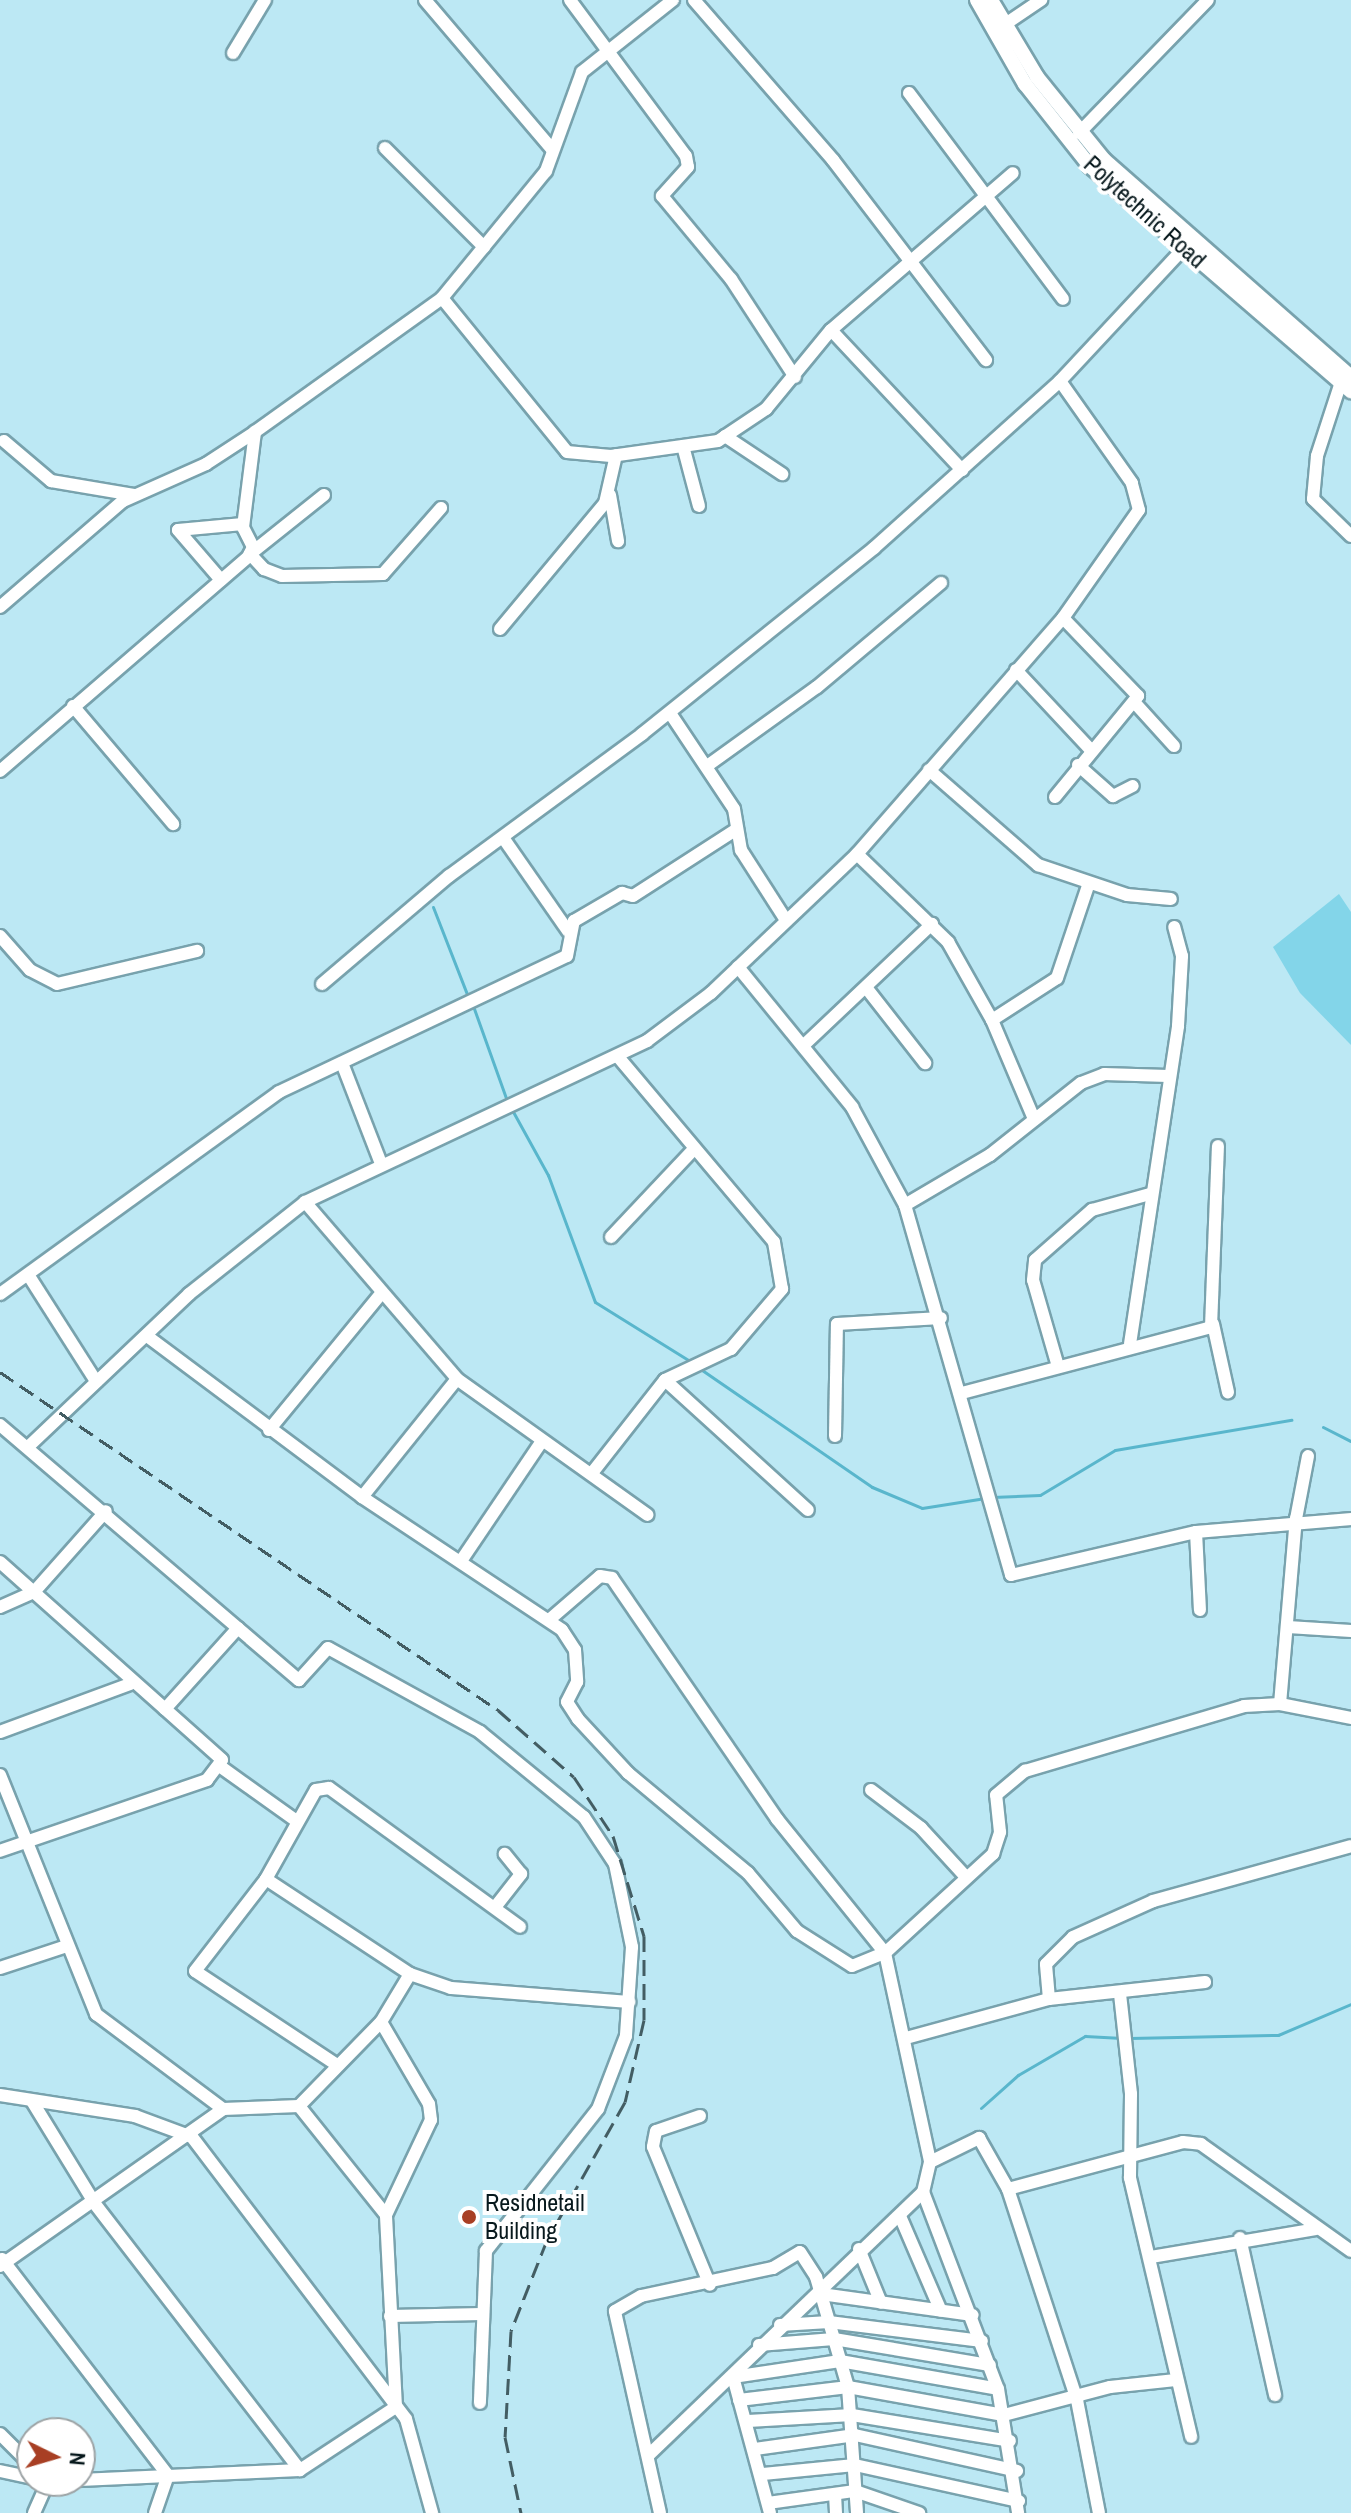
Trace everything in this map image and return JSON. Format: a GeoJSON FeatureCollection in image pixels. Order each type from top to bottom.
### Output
{"type":"FeatureCollection","features":[{"type":"Feature","properties":{"kind":"main road","name":"Polytechnic Road"},"geometry":{"type":"LineString","coordinates":[[977,0],[1044,111],[1090,166],[1348,383]]}},
{"type":"Feature","properties":{"kind":"main road","name":"Polytechnic Road"},"geometry":{"type":"LineString","coordinates":[[991,0],[1004,25],[1079,133],[1178,238],[1348,383]]}},
{"type":"Feature","properties":{"kind":"street"},"geometry":{"type":"LineString","coordinates":[[233,53],[265,0]]}},
{"type":"Feature","properties":{"kind":"street"},"geometry":{"type":"LineString","coordinates":[[425,0],[552,149]]}},
{"type":"Feature","properties":{"kind":"street"},"geometry":{"type":"LineString","coordinates":[[570,0],[611,49],[686,156],[688,167],[662,196],[731,279],[795,377]]}},
{"type":"Feature","properties":{"kind":"street"},"geometry":{"type":"LineString","coordinates":[[0,607],[134,495],[206,464],[442,298],[546,171],[575,83],[611,49],[673,0]]}},
{"type":"Feature","properties":{"kind":"street"},"geometry":{"type":"LineString","coordinates":[[694,0],[911,257],[986,360]]}},
{"type":"Feature","properties":{"kind":"street"},"geometry":{"type":"LineString","coordinates":[[1004,25],[1041,0]]}},
{"type":"Feature","properties":{"kind":"street"},"geometry":{"type":"LineString","coordinates":[[1079,133],[1208,0]]}},
{"type":"Feature","properties":{"kind":"street"},"geometry":{"type":"LineString","coordinates":[[909,93],[1063,299]]}},
{"type":"Feature","properties":{"kind":"street"},"geometry":{"type":"LineString","coordinates":[[385,148],[484,247]]}},
{"type":"Feature","properties":{"kind":"street"},"geometry":{"type":"LineString","coordinates":[[442,298],[557,444],[587,456],[683,446],[725,436],[766,409],[831,330],[911,257],[1013,173]]}},
{"type":"Feature","properties":{"kind":"street"},"geometry":{"type":"LineString","coordinates":[[322,984],[449,876],[504,839],[670,713],[962,470],[1060,381],[1178,238]]}},
{"type":"Feature","properties":{"kind":"street"},"geometry":{"type":"LineString","coordinates":[[831,330],[962,470]]}},
{"type":"Feature","properties":{"kind":"street"},"geometry":{"type":"LineString","coordinates":[[29,1446],[96,1381],[305,1202],[380,1161],[511,1108],[619,1058],[738,967],[857,854],[1063,618],[1139,510],[1132,483],[1060,381]]}},
{"type":"Feature","properties":{"kind":"street"},"geometry":{"type":"LineString","coordinates":[[1348,383],[1317,456],[1313,499],[1351,536]]}},
{"type":"Feature","properties":{"kind":"street"},"geometry":{"type":"LineString","coordinates":[[255,432],[243,524],[250,554],[282,576],[383,574],[441,508]]}},
{"type":"Feature","properties":{"kind":"street"},"geometry":{"type":"LineString","coordinates":[[725,436],[782,474]]}},
{"type":"Feature","properties":{"kind":"street"},"geometry":{"type":"LineString","coordinates":[[4,441],[51,481],[134,495]]}},
{"type":"Feature","properties":{"kind":"street"},"geometry":{"type":"LineString","coordinates":[[683,446],[699,506]]}},
{"type":"Feature","properties":{"kind":"street"},"geometry":{"type":"LineString","coordinates":[[616,455],[610,495],[618,541]]}},
{"type":"Feature","properties":{"kind":"street"},"geometry":{"type":"LineString","coordinates":[[0,771],[250,554],[324,495]]}},
{"type":"Feature","properties":{"kind":"street"},"geometry":{"type":"LineString","coordinates":[[500,629],[610,495]]}},
{"type":"Feature","properties":{"kind":"street"},"geometry":{"type":"LineString","coordinates":[[221,580],[178,530],[243,524]]}},
{"type":"Feature","properties":{"kind":"street"},"geometry":{"type":"LineString","coordinates":[[707,766],[817,687],[941,583]]}},
{"type":"Feature","properties":{"kind":"street"},"geometry":{"type":"LineString","coordinates":[[1055,797],[1089,748],[1135,703],[1137,693],[1063,618]]}},
{"type":"Feature","properties":{"kind":"street"},"geometry":{"type":"LineString","coordinates":[[1016,670],[1089,748]]}},
{"type":"Feature","properties":{"kind":"street"},"geometry":{"type":"LineString","coordinates":[[1135,703],[1174,746]]}},
{"type":"Feature","properties":{"kind":"street"},"geometry":{"type":"LineString","coordinates":[[73,706],[173,824]]}},
{"type":"Feature","properties":{"kind":"street"},"geometry":{"type":"LineString","coordinates":[[670,713],[734,809],[734,831],[786,920]]}},
{"type":"Feature","properties":{"kind":"street"},"geometry":{"type":"LineString","coordinates":[[1078,765],[1113,796],[1133,786]]}},
{"type":"Feature","properties":{"kind":"street"},"geometry":{"type":"LineString","coordinates":[[929,770],[1038,865],[1089,883],[1171,899]]}},
{"type":"Feature","properties":{"kind":"street"},"geometry":{"type":"LineString","coordinates":[[0,1294],[29,1276],[238,1120],[342,1063],[567,956],[568,931],[574,921],[622,893],[633,896],[734,831]]}},
{"type":"Feature","properties":{"kind":"street"},"geometry":{"type":"LineString","coordinates":[[504,839],[568,931]]}},
{"type":"Feature","properties":{"kind":"street"},"geometry":{"type":"LineString","coordinates":[[857,854],[932,924],[992,1020],[1034,1119]]}},
{"type":"Feature","properties":{"kind":"street"},"geometry":{"type":"LineString","coordinates":[[992,1020],[1057,978],[1089,883]]}},
{"type":"Feature","properties":{"kind":"street"},"geometry":{"type":"LineString","coordinates":[[805,1044],[868,990],[932,924]]}},
{"type":"Feature","properties":{"kind":"street"},"geometry":{"type":"LineString","coordinates":[[1130,1344],[1182,973],[1174,927]]}},
{"type":"Feature","properties":{"kind":"street"},"geometry":{"type":"LineString","coordinates":[[0,936],[30,970],[57,984],[197,951]]}},
{"type":"Feature","properties":{"kind":"street"},"geometry":{"type":"LineString","coordinates":[[738,967],[805,1044],[852,1107],[905,1205],[941,1318],[1011,1575],[1196,1532],[1296,1519],[1351,1519]]}},
{"type":"Feature","properties":{"kind":"street"},"geometry":{"type":"LineString","coordinates":[[868,990],[925,1063]]}},
{"type":"Feature","properties":{"kind":"street"},"geometry":{"type":"LineString","coordinates":[[592,1473],[665,1380],[731,1349],[782,1289],[774,1242],[619,1058]]}},
{"type":"Feature","properties":{"kind":"street"},"geometry":{"type":"LineString","coordinates":[[342,1063],[380,1161]]}},
{"type":"Feature","properties":{"kind":"street"},"geometry":{"type":"LineString","coordinates":[[905,1205],[1104,1074],[1168,1076]]}},
{"type":"Feature","properties":{"kind":"street"},"geometry":{"type":"LineString","coordinates":[[1218,1146],[1210,1212],[1213,1324],[1228,1392]]}},
{"type":"Feature","properties":{"kind":"street"},"geometry":{"type":"LineString","coordinates":[[611,1237],[694,1149]]}},
{"type":"Feature","properties":{"kind":"street"},"geometry":{"type":"LineString","coordinates":[[1057,1363],[1033,1280],[1035,1260],[1092,1210],[1150,1194]]}},
{"type":"Feature","properties":{"kind":"street"},"geometry":{"type":"LineString","coordinates":[[305,1202],[379,1296],[457,1379],[648,1515]]}},
{"type":"Feature","properties":{"kind":"street"},"geometry":{"type":"LineString","coordinates":[[29,1276],[96,1381]]}},
{"type":"Feature","properties":{"kind":"street"},"geometry":{"type":"LineString","coordinates":[[269,1430],[379,1296]]}},
{"type":"Feature","properties":{"kind":"street"},"geometry":{"type":"LineString","coordinates":[[835,1436],[837,1324],[941,1318]]}},
{"type":"Feature","properties":{"kind":"street"},"geometry":{"type":"LineString","coordinates":[[962,1393],[1057,1363],[1213,1324]]}},
{"type":"Feature","properties":{"kind":"street"},"geometry":{"type":"LineString","coordinates":[[147,1336],[362,1497],[549,1620],[575,1650],[577,1682],[568,1708],[628,1773],[737,1864],[810,1940],[852,1966],[885,1953],[997,1848],[996,1795],[1025,1771],[1210,1712],[1280,1704],[1351,1718]]}},
{"type":"Feature","properties":{"kind":"street"},"geometry":{"type":"LineString","coordinates":[[362,1497],[457,1379]]}},
{"type":"Feature","properties":{"kind":"street"},"geometry":{"type":"LineString","coordinates":[[665,1380],[808,1510]]}},
{"type":"Feature","properties":{"kind":"street"},"geometry":{"type":"LineString","coordinates":[[0,1425],[106,1511],[299,1680],[328,1648],[480,1732],[554,1788],[600,1834],[615,1864],[632,1947],[629,2002],[618,2068],[598,2109],[486,2251],[480,2403]]}},
{"type":"Feature","properties":{"kind":"street"},"geometry":{"type":"LineString","coordinates":[[461,1561],[542,1441]]}},
{"type":"Feature","properties":{"kind":"street"},"geometry":{"type":"LineString","coordinates":[[1280,1704],[1296,1519],[1308,1456]]}},
{"type":"Feature","properties":{"kind":"street"},"geometry":{"type":"LineString","coordinates":[[0,1607],[34,1592],[106,1511]]}},
{"type":"Feature","properties":{"kind":"street"},"geometry":{"type":"LineString","coordinates":[[1196,1532],[1200,1610]]}},
{"type":"Feature","properties":{"kind":"street"},"geometry":{"type":"LineString","coordinates":[[0,1562],[130,1684],[165,1709],[218,1755],[221,1767],[295,1820]]}},
{"type":"Feature","properties":{"kind":"street"},"geometry":{"type":"LineString","coordinates":[[549,1620],[600,1576],[612,1578],[777,1819],[885,1953],[906,2038],[930,2162],[923,2192],[900,2216],[859,2249],[821,2294],[780,2325],[733,2377],[649,2455]]}},
{"type":"Feature","properties":{"kind":"street"},"geometry":{"type":"LineString","coordinates":[[1288,1627],[1351,1631]]}},
{"type":"Feature","properties":{"kind":"street"},"geometry":{"type":"LineString","coordinates":[[165,1709],[238,1628]]}},
{"type":"Feature","properties":{"kind":"street"},"geometry":{"type":"LineString","coordinates":[[0,1732],[130,1684]]}},
{"type":"Feature","properties":{"kind":"street"},"geometry":{"type":"LineString","coordinates":[[0,1851],[207,1780],[221,1767]]}},
{"type":"Feature","properties":{"kind":"street"},"geometry":{"type":"LineString","coordinates":[[0,1775],[67,1946],[102,2022],[223,2109],[299,2106],[381,2022],[410,1974]]}},
{"type":"Feature","properties":{"kind":"street"},"geometry":{"type":"LineString","coordinates":[[337,2065],[195,1971],[266,1879],[295,1820],[316,1790],[329,1788],[496,1906],[520,1927]]}},
{"type":"Feature","properties":{"kind":"street"},"geometry":{"type":"LineString","coordinates":[[871,1790],[921,1828],[965,1876]]}},
{"type":"Feature","properties":{"kind":"street"},"geometry":{"type":"LineString","coordinates":[[1049,1999],[1046,1964],[1073,1937],[1153,1901],[1351,1846]]}},
{"type":"Feature","properties":{"kind":"street"},"geometry":{"type":"LineString","coordinates":[[496,1906],[521,1874],[505,1854]]}},
{"type":"Feature","properties":{"kind":"street"},"geometry":{"type":"LineString","coordinates":[[266,1879],[410,1974],[451,1988],[629,2002]]}},
{"type":"Feature","properties":{"kind":"street"},"geometry":{"type":"LineString","coordinates":[[0,1968],[67,1946]]}},
{"type":"Feature","properties":{"kind":"street"},"geometry":{"type":"LineString","coordinates":[[906,2038],[1049,1999],[1120,1994],[1205,1982]]}},
{"type":"Feature","properties":{"kind":"street"},"geometry":{"type":"LineString","coordinates":[[1120,1994],[1134,2155],[1130,2178],[1191,2437]]}},
{"type":"Feature","properties":{"kind":"street"},"geometry":{"type":"LineString","coordinates":[[381,2022],[429,2104],[431,2120],[386,2215],[396,2407]]}},
{"type":"Feature","properties":{"kind":"street"},"geometry":{"type":"LineString","coordinates":[[0,2095],[135,2116],[192,2137],[396,2407],[418,2445],[432,2513]]}},
{"type":"Feature","properties":{"kind":"street"},"geometry":{"type":"LineString","coordinates":[[32,2101],[95,2204],[300,2470]]}},
{"type":"Feature","properties":{"kind":"street"},"geometry":{"type":"LineString","coordinates":[[299,2106],[386,2215]]}},
{"type":"Feature","properties":{"kind":"street"},"geometry":{"type":"LineString","coordinates":[[168,2475],[1,2262],[95,2204],[192,2137],[223,2109]]}},
{"type":"Feature","properties":{"kind":"street"},"geometry":{"type":"LineString","coordinates":[[700,2116],[656,2131],[653,2147],[710,2285]]}},
{"type":"Feature","properties":{"kind":"street"},"geometry":{"type":"LineString","coordinates":[[930,2162],[979,2138],[1008,2189],[1077,2400],[1099,2513]]}},
{"type":"Feature","properties":{"kind":"street"},"geometry":{"type":"LineString","coordinates":[[1008,2189],[1134,2155],[1201,2144],[1316,2229],[1351,2251]]}},
{"type":"Feature","properties":{"kind":"street"},"geometry":{"type":"LineString","coordinates":[[763,2474],[855,2465],[1018,2507],[1017,2471],[998,2389],[973,2315],[923,2192]]}},
{"type":"Feature","properties":{"kind":"street"},"geometry":{"type":"LineString","coordinates":[[900,2216],[941,2311]]}},
{"type":"Feature","properties":{"kind":"street"},"geometry":{"type":"LineString","coordinates":[[1151,2257],[1240,2238],[1316,2229]]}},
{"type":"Feature","properties":{"kind":"street"},"geometry":{"type":"LineString","coordinates":[[1240,2238],[1275,2395]]}},
{"type":"Feature","properties":{"kind":"street"},"geometry":{"type":"LineString","coordinates":[[859,2249],[881,2303]]}},
{"type":"Feature","properties":{"kind":"street"},"geometry":{"type":"LineString","coordinates":[[660,2513],[615,2311],[641,2296],[710,2285],[800,2252],[821,2294],[848,2387],[855,2435],[857,2513]]}},
{"type":"Feature","properties":{"kind":"street"},"geometry":{"type":"LineString","coordinates":[[821,2294],[973,2315]]}},
{"type":"Feature","properties":{"kind":"street"},"geometry":{"type":"LineString","coordinates":[[390,2316],[482,2314]]}},
{"type":"Feature","properties":{"kind":"street"},"geometry":{"type":"LineString","coordinates":[[780,2325],[829,2322],[982,2341]]}},
{"type":"Feature","properties":{"kind":"street"},"geometry":{"type":"LineString","coordinates":[[759,2345],[834,2339],[990,2365]]}},
{"type":"Feature","properties":{"kind":"street"},"geometry":{"type":"LineString","coordinates":[[733,2377],[840,2361],[998,2389]]}},
{"type":"Feature","properties":{"kind":"street"},"geometry":{"type":"LineString","coordinates":[[733,2377],[763,2474],[769,2508],[855,2491],[919,2513]]}},
{"type":"Feature","properties":{"kind":"street"},"geometry":{"type":"LineString","coordinates":[[739,2400],[848,2387],[1004,2415],[1077,2400],[1110,2387],[1176,2380]]}},
{"type":"Feature","properties":{"kind":"street"},"geometry":{"type":"LineString","coordinates":[[96,2479],[300,2470],[396,2407]]}},
{"type":"Feature","properties":{"kind":"street"},"geometry":{"type":"LineString","coordinates":[[748,2421],[852,2415],[1010,2441]]}},
{"type":"Feature","properties":{"kind":"street"},"geometry":{"type":"LineString","coordinates":[[0,2434],[16,2450]]}},
{"type":"Feature","properties":{"kind":"street"},"geometry":{"type":"LineString","coordinates":[[755,2449],[855,2435],[1017,2471]]}},
{"type":"Feature","properties":{"kind":"street"},"geometry":{"type":"LineString","coordinates":[[155,2513],[168,2475]]}},
{"type":"Feature","properties":{"kind":"street"},"geometry":{"type":"LineString","coordinates":[[835,2494],[836,2513]]}},
{"type":"Feature","properties":{"kind":"street"},"geometry":{"type":"LineString","coordinates":[[813,2513],[814,2498]]}},
{"type":"Feature","properties":{"kind":"shaded area"},"geometry":{"type":"Polygon","coordinates":[[[1339,894],[1351,912],[1351,1045],[1300,993],[1273,947],[1339,894]]]}},
{"type":"Feature","properties":{"kind":"waterway"},"geometry":{"type":"LineString","coordinates":[[433,907],[468,997]]}},
{"type":"Feature","properties":{"kind":"waterway"},"geometry":{"type":"LineString","coordinates":[[472,1003],[507,1101]]}},
{"type":"Feature","properties":{"kind":"waterway"},"geometry":{"type":"LineString","coordinates":[[511,1108],[548,1175],[595,1302],[693,1363]]}},
{"type":"Feature","properties":{"kind":"waterway"},"geometry":{"type":"LineString","coordinates":[[699,1368],[872,1487],[922,1508],[985,1498]]}},
{"type":"Feature","properties":{"kind":"waterway"},"geometry":{"type":"LineString","coordinates":[[992,1497],[1040,1495],[1115,1450],[1291,1420]]}},
{"type":"Feature","properties":{"kind":"waterway"},"geometry":{"type":"LineString","coordinates":[[1323,1427],[1351,1441]]}},
{"type":"Feature","properties":{"kind":"waterway"},"geometry":{"type":"LineString","coordinates":[[1130,2038],[1278,2035],[1351,2004]]}},
{"type":"Feature","properties":{"kind":"waterway"},"geometry":{"type":"LineString","coordinates":[[981,2108],[1018,2075],[1085,2036],[1122,2038]]}},
{"type":"Feature","properties":{"kind":"railway"},"geometry":{"type":"LineString","coordinates":[[0,1372],[498,1710],[574,1777],[613,1836],[644,1936],[644,2020],[625,2102],[547,2240],[511,2331],[505,2437],[521,2513]]}},
{"type":"Feature","properties":{"kind":"place","name":"Residnetail Building"},"geometry":{"type":"Point","coordinates":[469,2217]}}]}
